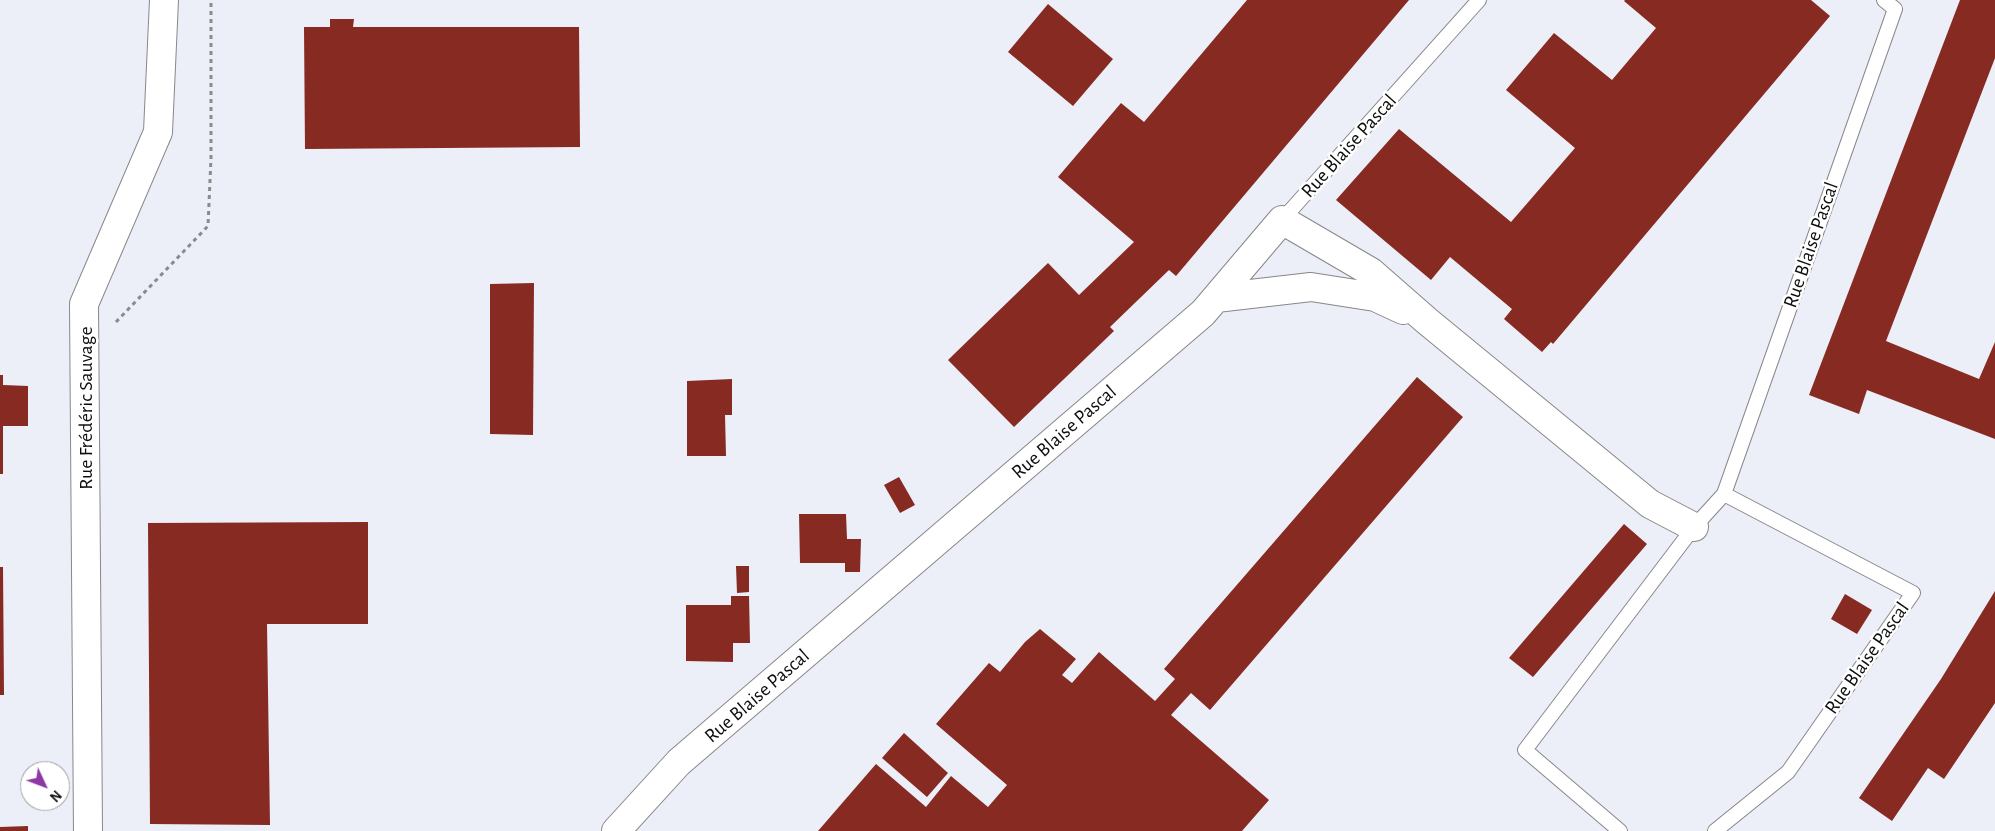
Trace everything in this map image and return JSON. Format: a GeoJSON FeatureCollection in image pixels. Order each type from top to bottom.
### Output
{"type":"FeatureCollection","features":[{"type":"Feature","properties":{"kind":"street","name":"Rue Frédéric Sauvage"},"geometry":{"type":"LineString","coordinates":[[88,831],[84,304],[158,132],[164,0]]}},
{"type":"Feature","properties":{"kind":"street","name":"Rue Blaise Pascal"},"geometry":{"type":"LineString","coordinates":[[616,831],[679,762],[1196,320],[1282,220]]}},
{"type":"Feature","properties":{"kind":"street"},"geometry":{"type":"LineString","coordinates":[[1282,220],[1371,272],[1427,321],[1650,504],[1694,527]]}},
{"type":"Feature","properties":{"kind":"street"},"geometry":{"type":"LineString","coordinates":[[1216,298],[1311,287],[1375,297],[1427,321]]}},
{"type":"Feature","properties":{"kind":"lane","name":"Rue Blaise Pascal"},"geometry":{"type":"LineString","coordinates":[[1282,220],[1479,0]]}},
{"type":"Feature","properties":{"kind":"lane","name":"Rue Blaise Pascal"},"geometry":{"type":"LineString","coordinates":[[1620,831],[1526,750],[1694,527],[1724,494],[1894,8],[1884,0]]}},
{"type":"Feature","properties":{"kind":"lane","name":"Rue Blaise Pascal"},"geometry":{"type":"LineString","coordinates":[[1715,831],[1788,772],[1913,593],[1724,494]]}},
{"type":"Feature","properties":{"kind":"path"},"geometry":{"type":"LineString","coordinates":[[109,329],[208,226],[211,158],[211,0]]}},
{"type":"Feature","properties":{"kind":"shaded area"},"geometry":{"type":"Polygon","coordinates":[[[0,0],[1995,0],[1995,831],[0,831],[0,0]]]}},
{"type":"Feature","properties":{"kind":"building"},"geometry":{"type":"Polygon","coordinates":[[[1247,0],[1409,0],[1176,276],[1169,270],[1110,327],[1114,331],[1014,427],[948,360],[1048,263],[1079,295],[1134,242],[1058,177],[1121,103],[1144,122],[1247,0]]]}},
{"type":"Feature","properties":{"kind":"building"},"geometry":{"type":"Polygon","coordinates":[[[1625,0],[1811,0],[1830,16],[1553,344],[1551,342],[1542,352],[1504,319],[1512,309],[1450,257],[1431,280],[1336,200],[1399,129],[1511,222],[1575,148],[1506,90],[1554,33],[1612,80],[1656,28],[1625,0]]]}},
{"type":"Feature","properties":{"kind":"building"},"geometry":{"type":"Polygon","coordinates":[[[1960,0],[1995,0],[1995,58],[1886,341],[1979,379],[1995,342],[1995,439],[1867,390],[1859,414],[1809,395],[1960,0]]]}},
{"type":"Feature","properties":{"kind":"building"},"geometry":{"type":"Polygon","coordinates":[[[1048,4],[1113,59],[1073,106],[1008,52],[1048,4]]]}},
{"type":"Feature","properties":{"kind":"building"},"geometry":{"type":"Polygon","coordinates":[[[330,19],[354,19],[353,27],[579,27],[580,147],[305,149],[304,27],[330,27],[330,19]]]}},
{"type":"Feature","properties":{"kind":"building"},"geometry":{"type":"Polygon","coordinates":[[[534,283],[533,435],[490,434],[490,284],[534,283]]]}},
{"type":"Feature","properties":{"kind":"building"},"geometry":{"type":"Polygon","coordinates":[[[0,375],[3,375],[3,385],[28,386],[28,426],[3,426],[3,474],[0,474],[0,375]]]}},
{"type":"Feature","properties":{"kind":"building"},"geometry":{"type":"Polygon","coordinates":[[[1417,377],[1463,417],[1210,710],[1191,693],[1171,715],[1269,800],[1242,831],[818,831],[876,764],[926,807],[951,776],[988,807],[1007,785],[936,724],[989,663],[1000,672],[1025,642],[1040,629],[1076,659],[1062,675],[1072,683],[1099,652],[1155,701],[1175,679],[1164,669],[1417,377]]]}},
{"type":"Feature","properties":{"kind":"building"},"geometry":{"type":"Polygon","coordinates":[[[732,379],[732,415],[725,415],[726,456],[687,456],[687,381],[732,379]]]}},
{"type":"Feature","properties":{"kind":"building"},"geometry":{"type":"Polygon","coordinates":[[[899,477],[915,505],[900,513],[884,485],[899,477]]]}},
{"type":"Feature","properties":{"kind":"building"},"geometry":{"type":"Polygon","coordinates":[[[799,514],[846,514],[847,539],[861,539],[860,572],[845,572],[845,563],[800,563],[799,514]]]}},
{"type":"Feature","properties":{"kind":"building"},"geometry":{"type":"Polygon","coordinates":[[[368,522],[368,624],[267,624],[270,825],[150,824],[148,523],[368,522]]]}},
{"type":"Feature","properties":{"kind":"building"},"geometry":{"type":"Polygon","coordinates":[[[1624,524],[1647,544],[1533,677],[1509,658],[1624,524]]]}},
{"type":"Feature","properties":{"kind":"building"},"geometry":{"type":"Polygon","coordinates":[[[736,566],[749,566],[749,592],[737,593],[736,566]]]}},
{"type":"Feature","properties":{"kind":"building"},"geometry":{"type":"Polygon","coordinates":[[[0,567],[3,567],[4,695],[0,695],[0,567]]]}},
{"type":"Feature","properties":{"kind":"building"},"geometry":{"type":"Polygon","coordinates":[[[1995,591],[1995,703],[1944,779],[1928,768],[1892,821],[1859,798],[1941,679],[1995,591]]]}},
{"type":"Feature","properties":{"kind":"building"},"geometry":{"type":"Polygon","coordinates":[[[1845,594],[1872,610],[1857,634],[1831,619],[1845,594]]]}},
{"type":"Feature","properties":{"kind":"building"},"geometry":{"type":"Polygon","coordinates":[[[731,596],[749,596],[750,643],[733,643],[733,662],[686,661],[686,605],[731,605],[731,596]]]}},
{"type":"Feature","properties":{"kind":"building"},"geometry":{"type":"Polygon","coordinates":[[[904,733],[948,773],[927,797],[882,758],[904,733]]]}},
{"type":"Feature","properties":{"kind":"building"},"geometry":{"type":"Polygon","coordinates":[[[28,826],[28,831],[0,831],[0,827],[28,826]]]}}]}
